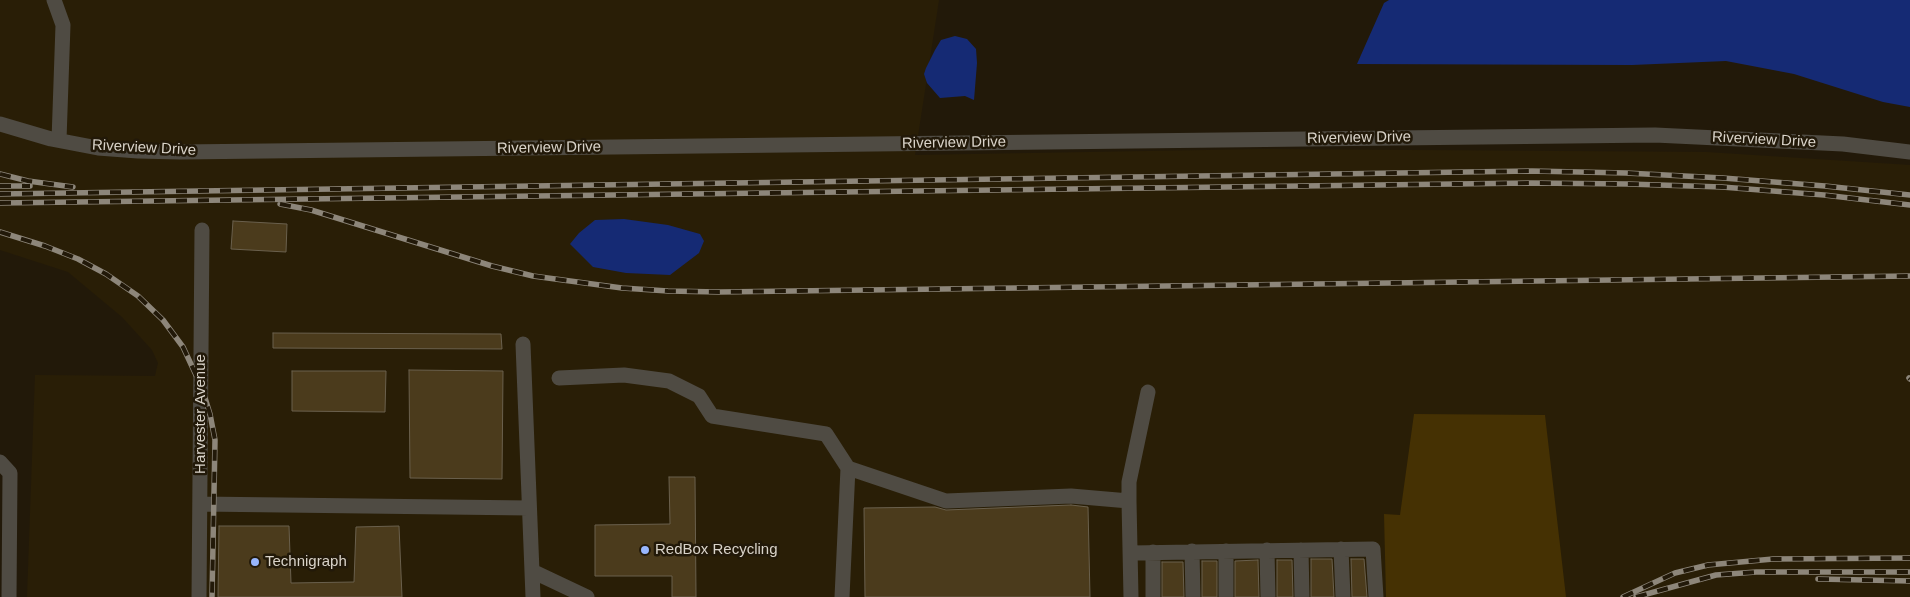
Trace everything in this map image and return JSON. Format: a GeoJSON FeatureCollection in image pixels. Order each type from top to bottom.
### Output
{"type":"FeatureCollection","features":[{"type":"Feature","properties":{"kind":"street"},"geometry":{"type":"LineString","coordinates":[[54,0],[63,26],[59,140]]}},
{"type":"Feature","properties":{"kind":"street","name":"Riverview Drive"},"geometry":{"type":"LineString","coordinates":[[0,124],[59,140],[114,149],[190,152],[1655,136],[1843,144],[1910,152]]}},
{"type":"Feature","properties":{"kind":"street","name":"Harvester Avenue"},"geometry":{"type":"LineString","coordinates":[[199,597],[202,230]]}},
{"type":"Feature","properties":{"kind":"street"},"geometry":{"type":"LineString","coordinates":[[523,344],[533,597]]}},
{"type":"Feature","properties":{"kind":"street"},"geometry":{"type":"LineString","coordinates":[[559,378],[624,375],[669,380],[699,396],[712,416],[826,434],[848,468],[842,597]]}},
{"type":"Feature","properties":{"kind":"street"},"geometry":{"type":"LineString","coordinates":[[1131,597],[1129,482],[1148,392]]}},
{"type":"Feature","properties":{"kind":"street"},"geometry":{"type":"LineString","coordinates":[[5,468],[9,597]]}},
{"type":"Feature","properties":{"kind":"street"},"geometry":{"type":"LineString","coordinates":[[848,468],[946,501],[1071,496],[1129,501]]}},
{"type":"Feature","properties":{"kind":"street"},"geometry":{"type":"LineString","coordinates":[[200,504],[529,508]]}},
{"type":"Feature","properties":{"kind":"street"},"geometry":{"type":"LineString","coordinates":[[1341,549],[1343,597]]}},
{"type":"Feature","properties":{"kind":"street"},"geometry":{"type":"LineString","coordinates":[[1131,553],[1373,549],[1376,597]]}},
{"type":"Feature","properties":{"kind":"street"},"geometry":{"type":"LineString","coordinates":[[1267,550],[1268,597]]}},
{"type":"Feature","properties":{"kind":"street"},"geometry":{"type":"LineString","coordinates":[[1301,550],[1302,597]]}},
{"type":"Feature","properties":{"kind":"street"},"geometry":{"type":"LineString","coordinates":[[1192,551],[1193,597]]}},
{"type":"Feature","properties":{"kind":"street"},"geometry":{"type":"LineString","coordinates":[[1226,551],[1226,597]]}},
{"type":"Feature","properties":{"kind":"street"},"geometry":{"type":"LineString","coordinates":[[1153,552],[1154,597]]}},
{"type":"Feature","properties":{"kind":"street"},"geometry":{"type":"LineString","coordinates":[[532,571],[587,597]]}},
{"type":"Feature","properties":{"kind":"shaded area"},"geometry":{"type":"Polygon","coordinates":[[[0,0],[939,0],[915,155],[1264,149],[1706,152],[1910,165],[1910,597],[27,597],[35,375],[155,376],[158,363],[152,350],[122,317],[68,272],[0,250],[0,0]]]}},
{"type":"Feature","properties":{"kind":"shaded area"},"geometry":{"type":"Polygon","coordinates":[[[1389,0],[1910,0],[1910,107],[1883,102],[1794,74],[1726,61],[1632,65],[1357,64],[1384,3],[1389,0]]]}},
{"type":"Feature","properties":{"kind":"shaded area"},"geometry":{"type":"Polygon","coordinates":[[[955,36],[967,39],[976,49],[977,63],[974,100],[965,96],[940,98],[927,83],[924,74],[941,40],[955,36]]]}},
{"type":"Feature","properties":{"kind":"shaded area"},"geometry":{"type":"Polygon","coordinates":[[[624,219],[668,225],[700,234],[704,241],[699,253],[670,275],[626,273],[593,267],[570,244],[579,233],[595,220],[624,219]]]}},
{"type":"Feature","properties":{"kind":"shaded area"},"geometry":{"type":"Polygon","coordinates":[[[1414,414],[1545,415],[1566,597],[1386,597],[1384,514],[1400,515],[1414,414]]]}},
{"type":"Feature","properties":{"kind":"building"},"geometry":{"type":"Polygon","coordinates":[[[233,221],[287,224],[286,252],[231,249],[233,221]]]}},
{"type":"Feature","properties":{"kind":"building"},"geometry":{"type":"Polygon","coordinates":[[[273,333],[501,334],[502,349],[273,348],[273,333]]]}},
{"type":"Feature","properties":{"kind":"building"},"geometry":{"type":"Polygon","coordinates":[[[409,370],[503,371],[502,479],[410,478],[409,370]]]}},
{"type":"Feature","properties":{"kind":"building"},"geometry":{"type":"Polygon","coordinates":[[[292,371],[386,371],[385,412],[292,411],[292,371]]]}},
{"type":"Feature","properties":{"kind":"building","name":"RedBox Recycling"},"geometry":{"type":"Polygon","coordinates":[[[669,477],[695,477],[696,597],[672,597],[672,576],[595,576],[595,525],[670,524],[669,477]]]}},
{"type":"Feature","properties":{"kind":"building"},"geometry":{"type":"Polygon","coordinates":[[[1071,505],[1088,507],[1090,597],[865,597],[864,508],[935,507],[946,510],[1071,505]]]}},
{"type":"Feature","properties":{"kind":"building"},"geometry":{"type":"Polygon","coordinates":[[[219,526],[289,526],[291,583],[354,582],[356,527],[399,526],[402,597],[218,597],[219,526]]]}},
{"type":"Feature","properties":{"kind":"building"},"geometry":{"type":"Polygon","coordinates":[[[1311,559],[1332,559],[1334,597],[1311,597],[1311,559]]]}},
{"type":"Feature","properties":{"kind":"building"},"geometry":{"type":"Polygon","coordinates":[[[1351,559],[1364,559],[1367,597],[1352,597],[1351,559]]]}},
{"type":"Feature","properties":{"kind":"building"},"geometry":{"type":"Polygon","coordinates":[[[1258,560],[1259,597],[1235,597],[1235,561],[1258,560]]]}},
{"type":"Feature","properties":{"kind":"building"},"geometry":{"type":"Polygon","coordinates":[[[1277,560],[1292,560],[1293,597],[1277,597],[1277,560]]]}},
{"type":"Feature","properties":{"kind":"building"},"geometry":{"type":"Polygon","coordinates":[[[1202,561],[1217,561],[1217,597],[1202,597],[1202,561]]]}},
{"type":"Feature","properties":{"kind":"building"},"geometry":{"type":"Polygon","coordinates":[[[1162,562],[1183,562],[1184,597],[1162,597],[1162,562]]]}},
{"type":"Feature","properties":{"kind":"railway"},"geometry":{"type":"LineString","coordinates":[[0,194],[1532,171],[1723,178],[1910,195]]}},
{"type":"Feature","properties":{"kind":"railway"},"geometry":{"type":"LineString","coordinates":[[0,174],[28,181],[73,187]]}},
{"type":"Feature","properties":{"kind":"railway"},"geometry":{"type":"LineString","coordinates":[[0,203],[1531,183],[1722,187],[1824,195],[1910,205]]}},
{"type":"Feature","properties":{"kind":"railway"},"geometry":{"type":"LineString","coordinates":[[0,186],[30,186]]}},
{"type":"Feature","properties":{"kind":"railway"},"geometry":{"type":"LineString","coordinates":[[280,204],[311,210],[492,266],[533,276],[622,288],[668,291],[719,292],[1910,276]]}},
{"type":"Feature","properties":{"kind":"railway"},"geometry":{"type":"LineString","coordinates":[[0,232],[78,259],[106,274],[138,296],[163,320],[183,347],[202,388],[215,440],[212,597]]}},
{"type":"Feature","properties":{"kind":"railway"},"geometry":{"type":"LineString","coordinates":[[1623,597],[1675,573],[1708,565],[1773,559],[1910,558]]}},
{"type":"Feature","properties":{"kind":"railway"},"geometry":{"type":"LineString","coordinates":[[1636,597],[1716,575],[1756,572],[1910,572]]}},
{"type":"Feature","properties":{"kind":"railway"},"geometry":{"type":"LineString","coordinates":[[1818,579],[1910,581]]}},
{"type":"Feature","properties":{"kind":"place","name":"RedBox Recycling"},"geometry":{"type":"Point","coordinates":[645,550]}},
{"type":"Feature","properties":{"kind":"place","name":"Technigraph"},"geometry":{"type":"Point","coordinates":[255,562]}}]}
